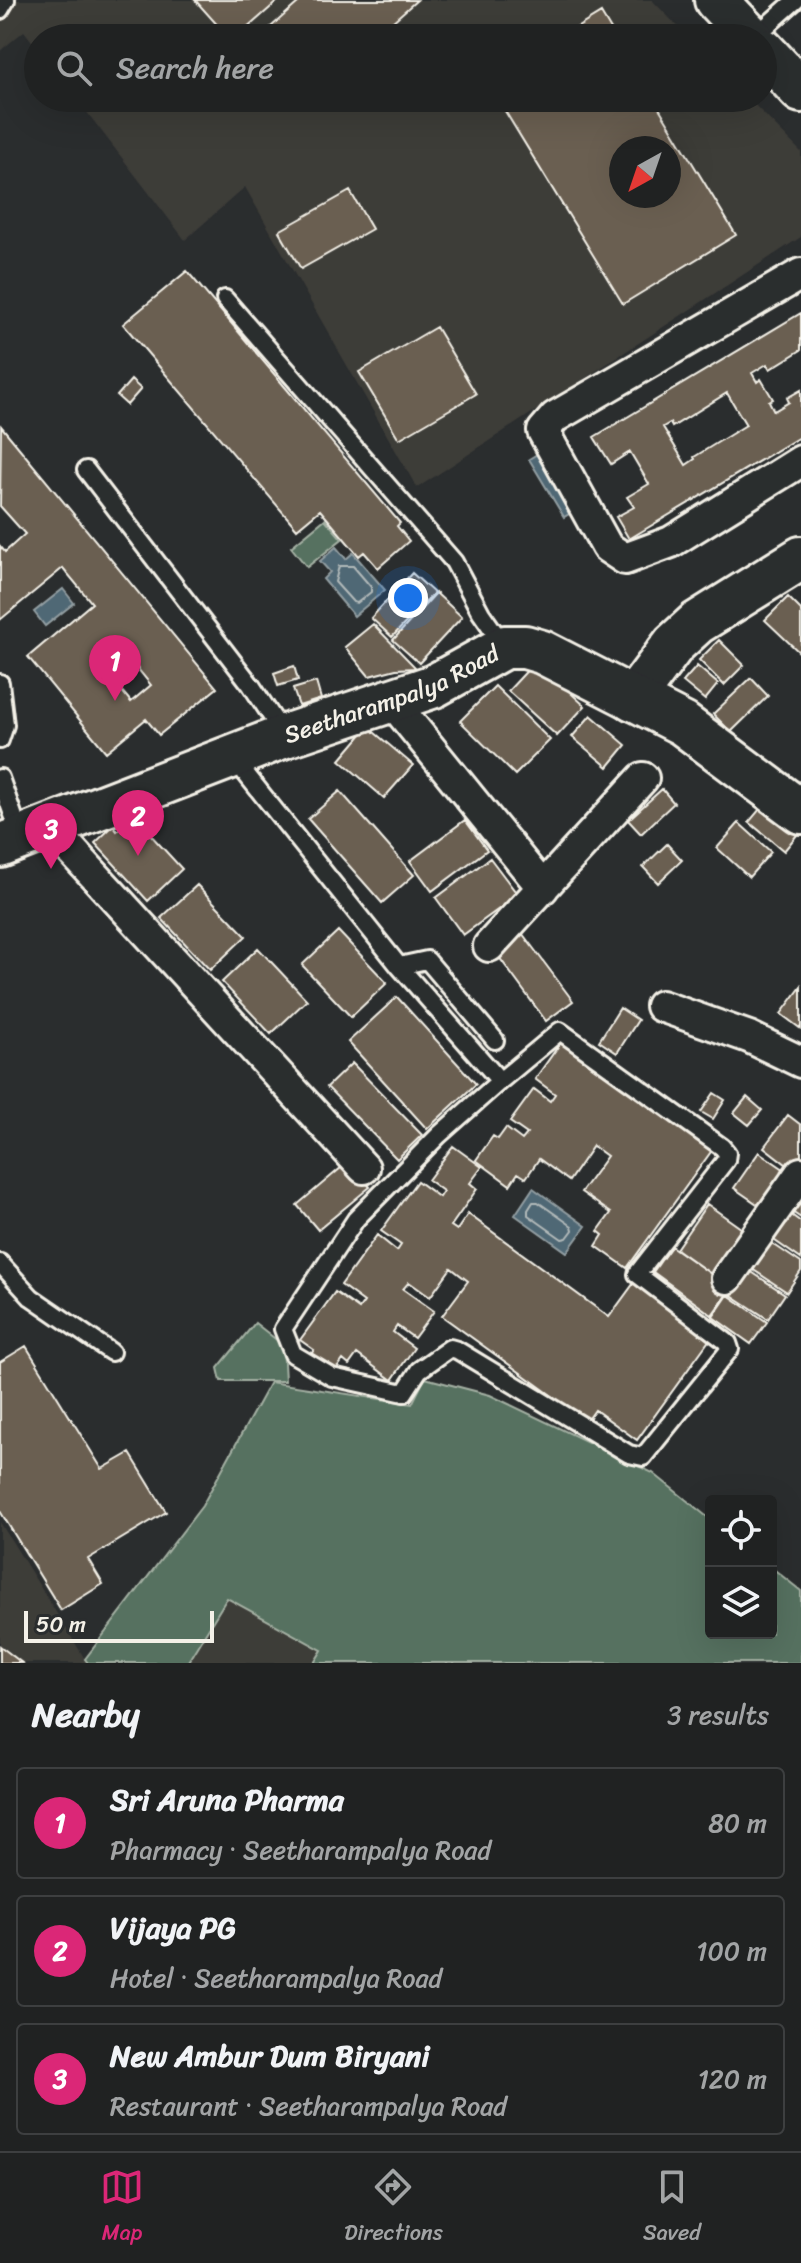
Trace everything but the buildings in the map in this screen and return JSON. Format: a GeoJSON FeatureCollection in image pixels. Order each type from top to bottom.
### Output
{"type":"FeatureCollection","features":[{"type":"Feature","properties":{"kind":"street"},"geometry":{"type":"LineString","coordinates":[[716,0],[739,24]]}},
{"type":"Feature","properties":{"kind":"street"},"geometry":{"type":"LineString","coordinates":[[777,65],[801,91]]}},
{"type":"Feature","properties":{"kind":"street"},"geometry":{"type":"LineString","coordinates":[[801,274],[555,417],[543,431],[607,547],[625,559],[671,542],[801,461]]}},
{"type":"Feature","properties":{"kind":"street"},"geometry":{"type":"LineString","coordinates":[[633,699],[674,644],[697,623],[801,558]]}},
{"type":"Feature","properties":{"kind":"street","name":"Seetharampalya Road"},"geometry":{"type":"LineString","coordinates":[[24,837],[285,736],[434,686],[504,647],[525,647],[542,652],[683,724],[801,812]]}},
{"type":"Feature","properties":{"kind":"street"},"geometry":{"type":"LineString","coordinates":[[391,700],[543,888]]}},
{"type":"Feature","properties":{"kind":"street"},"geometry":{"type":"LineString","coordinates":[[489,946],[643,778]]}},
{"type":"Feature","properties":{"kind":"street"},"geometry":{"type":"LineString","coordinates":[[24,837],[364,1168]]}},
{"type":"Feature","properties":{"kind":"street"},"geometry":{"type":"LineString","coordinates":[[661,1006],[749,1037],[801,1062]]}},
{"type":"Feature","properties":{"kind":"street"},"geometry":{"type":"LineString","coordinates":[[727,1278],[801,1173]]}},
{"type":"Feature","properties":{"kind":"lane"},"geometry":{"type":"LineString","coordinates":[[0,10],[6,0]]}},
{"type":"Feature","properties":{"kind":"lane"},"geometry":{"type":"LineString","coordinates":[[769,24],[796,0]]}},
{"type":"Feature","properties":{"kind":"lane"},"geometry":{"type":"LineString","coordinates":[[225,299],[454,562],[481,613],[504,647]]}},
{"type":"Feature","properties":{"kind":"lane"},"geometry":{"type":"LineString","coordinates":[[86,470],[251,685],[285,736]]}},
{"type":"Feature","properties":{"kind":"lane"},"geometry":{"type":"LineString","coordinates":[[0,683],[5,725],[0,740]]}},
{"type":"Feature","properties":{"kind":"lane"},"geometry":{"type":"LineString","coordinates":[[234,758],[399,966],[500,1081]]}},
{"type":"Feature","properties":{"kind":"lane"},"geometry":{"type":"LineString","coordinates":[[0,778],[24,837]]}},
{"type":"Feature","properties":{"kind":"lane"},"geometry":{"type":"LineString","coordinates":[[399,966],[427,960],[495,1040]]}},
{"type":"Feature","properties":{"kind":"lane"},"geometry":{"type":"LineString","coordinates":[[560,1031],[727,1153],[726,1160],[637,1274],[728,1343],[730,1349],[643,1457],[629,1454],[457,1350],[450,1348],[419,1370],[404,1393],[332,1377],[293,1354],[283,1329],[356,1219],[439,1135],[500,1081],[560,1031]]}},
{"type":"Feature","properties":{"kind":"lane"},"geometry":{"type":"LineString","coordinates":[[0,1263],[31,1297],[111,1352]]}},
{"type":"Feature","properties":{"kind":"shaded area"},"geometry":{"type":"Polygon","coordinates":[[[0,0],[652,0],[675,24],[24,24],[24,31],[0,51],[0,0]]]}},
{"type":"Feature","properties":{"kind":"shaded area"},"geometry":{"type":"Polygon","coordinates":[[[87,112],[762,112],[801,152],[801,237],[417,488],[245,187],[185,240],[87,112]]]}},
{"type":"Feature","properties":{"kind":"shaded area"},"geometry":{"type":"Polygon","coordinates":[[[0,1522],[85,1659],[88,1663],[0,1663],[0,1522]]]}},
{"type":"Feature","properties":{"kind":"shaded area"},"geometry":{"type":"Polygon","coordinates":[[[227,1598],[322,1651],[314,1663],[187,1663],[227,1598]]]}},
{"type":"Feature","properties":{"kind":"green space"},"geometry":{"type":"Polygon","coordinates":[[[325,519],[342,539],[307,567],[291,547],[325,519]]]}},
{"type":"Feature","properties":{"kind":"green space"},"geometry":{"type":"Polygon","coordinates":[[[255,1323],[283,1345],[285,1381],[221,1381],[218,1368],[255,1323]]]}},
{"type":"Feature","properties":{"kind":"green space"},"geometry":{"type":"Polygon","coordinates":[[[425,1378],[490,1395],[653,1473],[705,1515],[705,1639],[777,1639],[777,1572],[801,1591],[801,1663],[314,1663],[322,1650],[227,1598],[187,1663],[88,1663],[85,1659],[202,1506],[270,1382],[412,1404],[425,1378]]]}},
{"type":"Feature","properties":{"kind":"water"},"geometry":{"type":"Polygon","coordinates":[[[557,442],[592,500],[564,517],[529,459],[557,442]]]}},
{"type":"Feature","properties":{"kind":"water"},"geometry":{"type":"Polygon","coordinates":[[[336,547],[346,559],[353,553],[385,590],[354,616],[323,579],[330,572],[320,561],[336,547]]]}},
{"type":"Feature","properties":{"kind":"water"},"geometry":{"type":"Polygon","coordinates":[[[63,589],[74,603],[45,626],[34,612],[63,589]]]}},
{"type":"Feature","properties":{"kind":"water"},"geometry":{"type":"Polygon","coordinates":[[[533,1188],[586,1226],[567,1252],[515,1215],[533,1188]]]}},
{"type":"Feature","properties":{"kind":"place","name":"Sri Aruna Pharma"},"geometry":{"type":"Point","coordinates":[115,701]}},
{"type":"Feature","properties":{"kind":"place","name":"Vijaya PG"},"geometry":{"type":"Point","coordinates":[138,856]}},
{"type":"Feature","properties":{"kind":"place","name":"New Ambur Dum Biryani"},"geometry":{"type":"Point","coordinates":[51,869]}}]}
